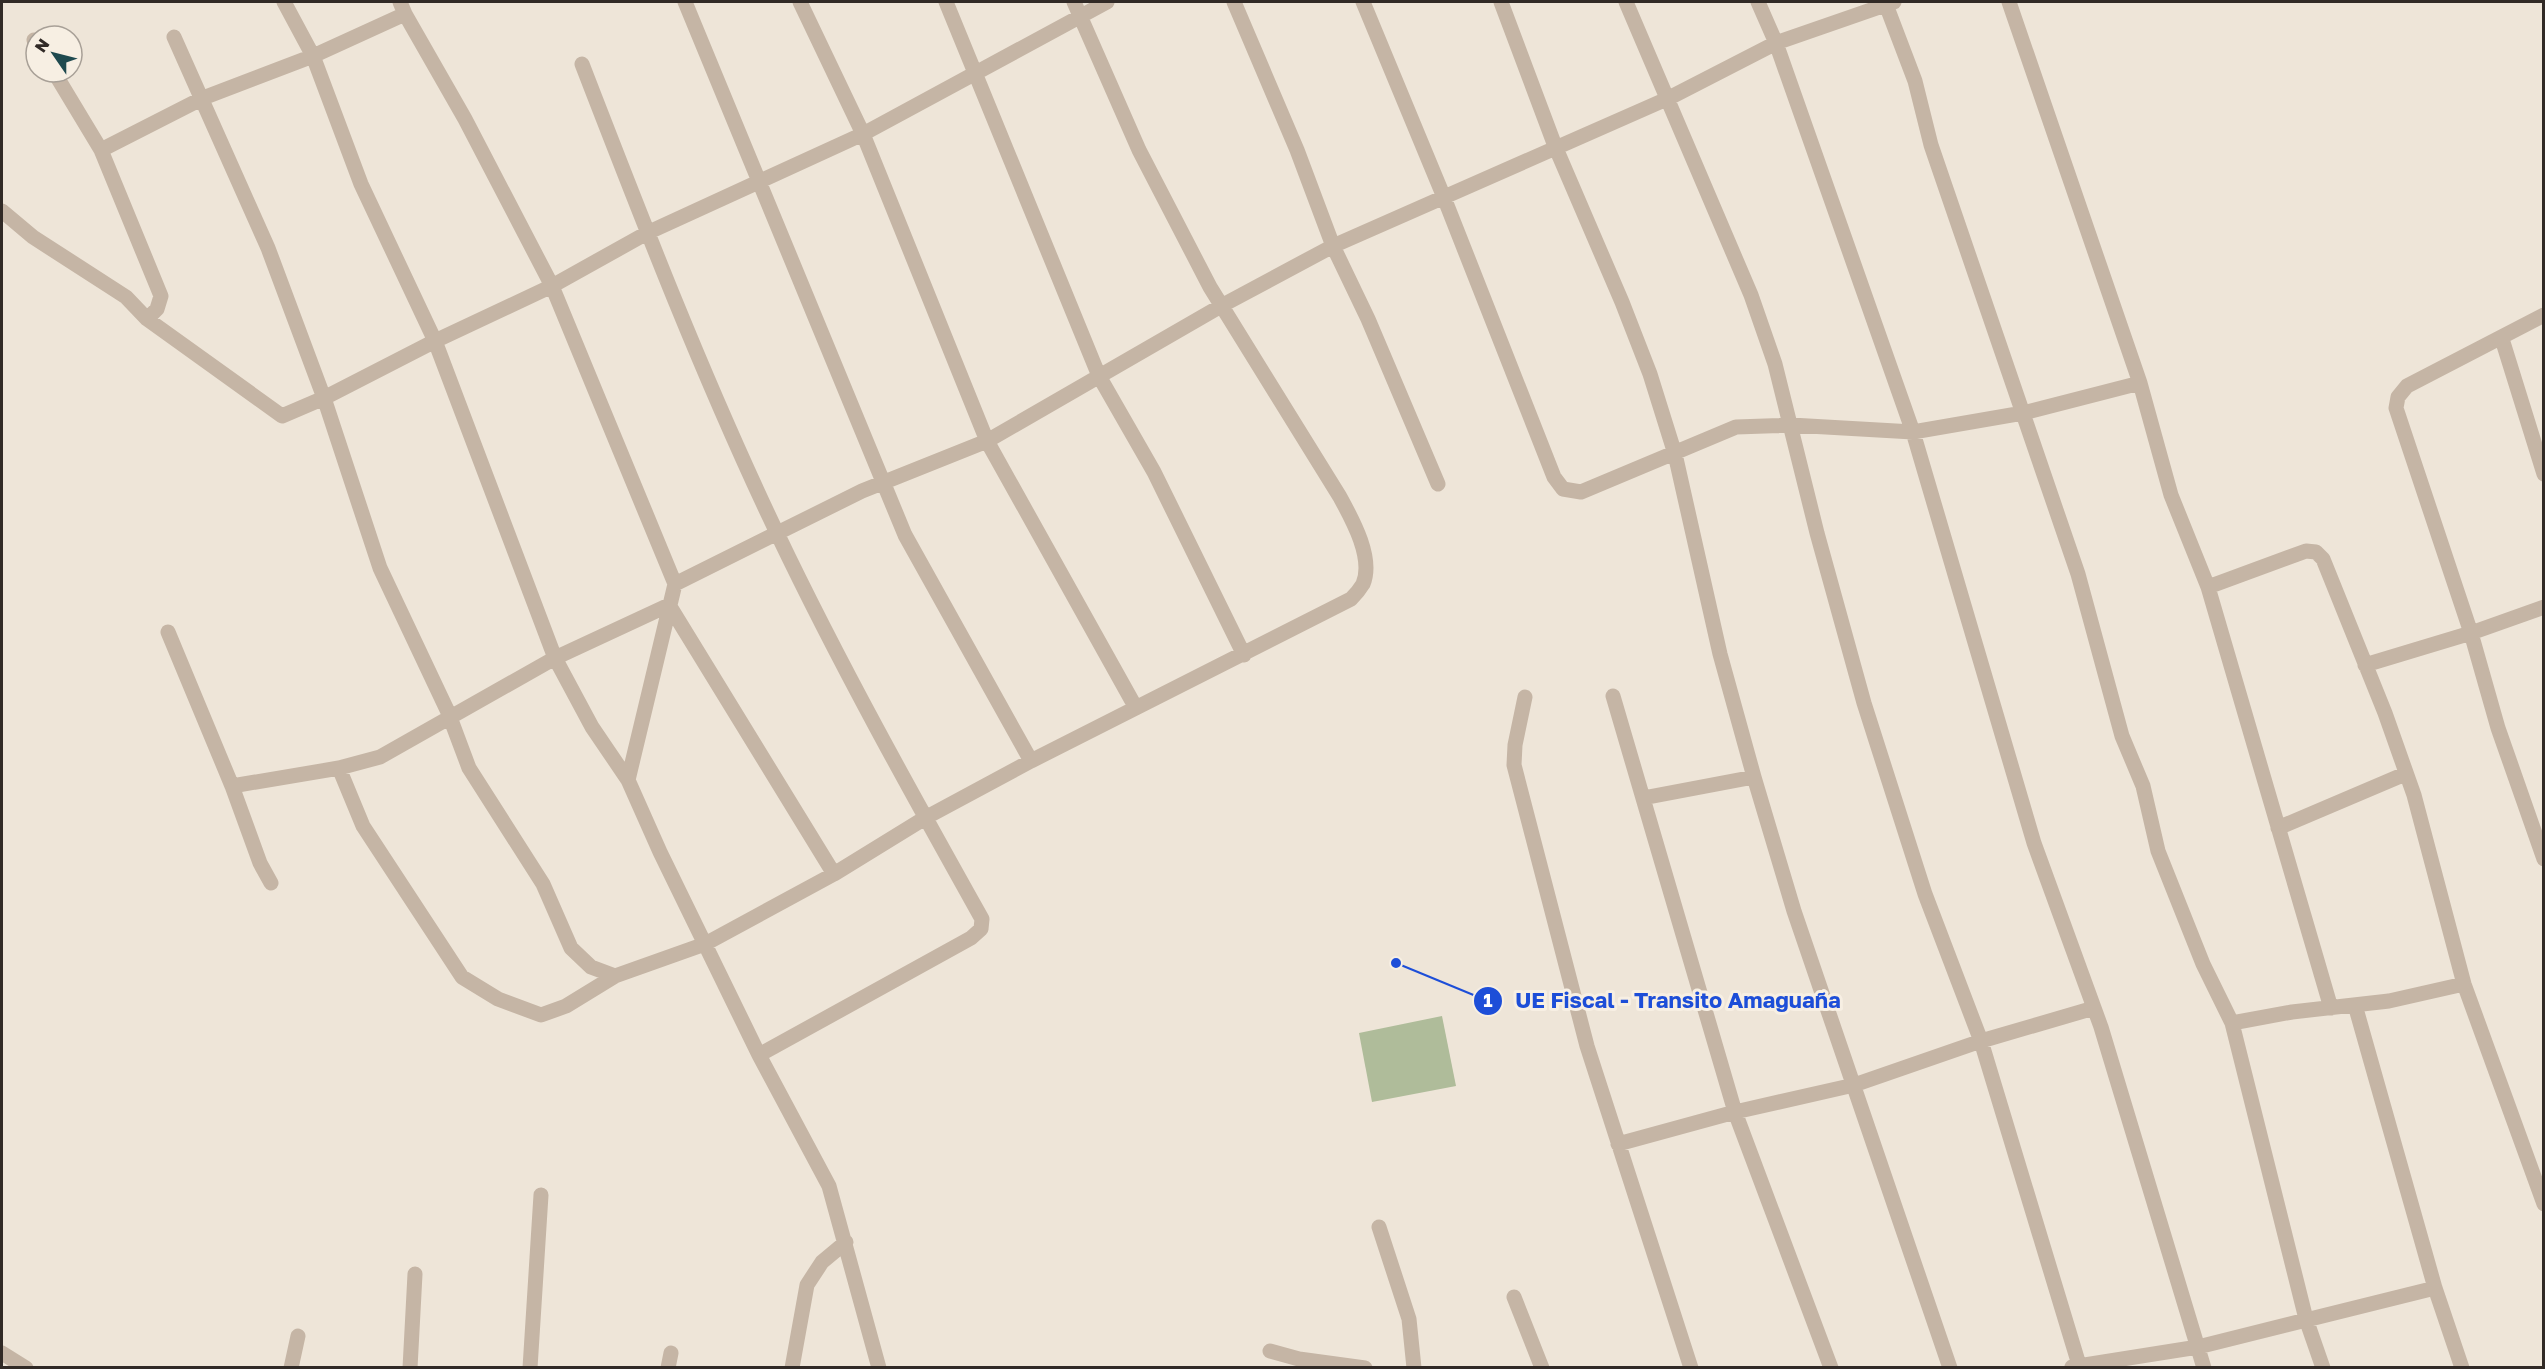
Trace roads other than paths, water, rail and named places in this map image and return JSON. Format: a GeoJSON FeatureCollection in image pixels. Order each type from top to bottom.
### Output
{"type":"FeatureCollection","features":[{"type":"Feature","properties":{"kind":"street"},"geometry":{"type":"LineString","coordinates":[[284,2],[313,56],[361,184],[435,341],[456,402],[491,484],[555,658],[592,728],[628,780],[660,852],[759,1055],[829,1186],[879,1368]]}},
{"type":"Feature","properties":{"kind":"street"},"geometry":{"type":"LineString","coordinates":[[685,2],[905,535],[1031,761]]}},
{"type":"Feature","properties":{"kind":"street"},"geometry":{"type":"LineString","coordinates":[[800,2],[864,134],[987,441],[1136,708]]}},
{"type":"Feature","properties":{"kind":"street"},"geometry":{"type":"LineString","coordinates":[[945,2],[1099,376],[1154,472],[1244,655]]}},
{"type":"Feature","properties":{"kind":"street"},"geometry":{"type":"LineString","coordinates":[[2,211],[33,237],[126,297],[147,319],[282,416],[324,398],[435,341],[552,286],[647,233],[864,134],[975,74],[1076,8],[1107,2]]}},
{"type":"Feature","properties":{"kind":"street"},"geometry":{"type":"LineString","coordinates":[[1234,2],[1297,150],[1333,246],[1368,319],[1438,484]]}},
{"type":"Feature","properties":{"kind":"street"},"geometry":{"type":"LineString","coordinates":[[1363,2],[1443,195],[1554,477],[1563,489],[1581,492],[1736,427],[1791,424],[1913,432],[2023,413],[2140,383]]}},
{"type":"Feature","properties":{"kind":"street"},"geometry":{"type":"LineString","coordinates":[[1501,2],[1555,146],[1622,302],[1650,375],[1675,454],[1720,654],[1794,911],[1950,1368]]}},
{"type":"Feature","properties":{"kind":"street"},"geometry":{"type":"LineString","coordinates":[[1626,2],[1669,98],[1751,295],[1775,364],[1817,533],[1868,714],[1924,894],[1982,1041],[2077,1367],[2198,1347],[2435,1288]]}},
{"type":"Feature","properties":{"kind":"street"},"geometry":{"type":"LineString","coordinates":[[1758,2],[1776,44],[1913,432],[2034,843],[2094,1008],[2138,1142],[2204,1368]]}},
{"type":"Feature","properties":{"kind":"street"},"geometry":{"type":"LineString","coordinates":[[675,584],[883,482],[987,441],[1221,306],[1333,246],[1443,195],[1669,98],[1776,44],[1889,2],[1915,81],[1931,145],[2078,574],[2122,736],[2143,786],[2158,851],[2203,964],[2232,1023],[2307,1319],[2323,1368]]}},
{"type":"Feature","properties":{"kind":"street"},"geometry":{"type":"LineString","coordinates":[[2009,2],[2140,383],[2171,495],[2208,587],[2331,1008]]}},
{"type":"Feature","properties":{"kind":"street"},"geometry":{"type":"LineString","coordinates":[[101,150],[203,98],[313,56],[402,8],[465,119],[552,286],[675,584],[628,780]]}},
{"type":"Feature","properties":{"kind":"street"},"geometry":{"type":"LineString","coordinates":[[339,768],[363,826],[462,976],[498,999],[541,1015],[566,1006],[615,976],[705,944],[834,874],[925,818],[1031,761],[1351,599],[1363,583],[1365,568],[1359,532],[1340,497],[1221,306],[1139,150],[1076,8]]}},
{"type":"Feature","properties":{"kind":"street"},"geometry":{"type":"LineString","coordinates":[[174,37],[268,248],[324,398],[380,568],[450,719],[469,768],[543,884],[571,948],[591,967],[615,976]]}},
{"type":"Feature","properties":{"kind":"street"},"geometry":{"type":"LineString","coordinates":[[582,64],[647,233],[777,532],[853,686],[982,919],[981,929],[971,938],[759,1055]]}},
{"type":"Feature","properties":{"kind":"street"},"geometry":{"type":"LineString","coordinates":[[61,84],[101,150],[161,296],[157,309],[147,319]]}},
{"type":"Feature","properties":{"kind":"street"},"geometry":{"type":"LineString","coordinates":[[2544,315],[2502,339],[2407,386],[2398,397],[2396,408],[2471,633],[2498,728],[2544,859]]}},
{"type":"Feature","properties":{"kind":"street"},"geometry":{"type":"LineString","coordinates":[[2502,339],[2544,474]]}},
{"type":"Feature","properties":{"kind":"street"},"geometry":{"type":"LineString","coordinates":[[2208,587],[2306,551],[2316,552],[2323,559],[2366,665],[2414,795],[2464,984],[2544,1203]]}},
{"type":"Feature","properties":{"kind":"street"},"geometry":{"type":"LineString","coordinates":[[232,786],[339,768],[380,757],[555,658],[669,604]]}},
{"type":"Feature","properties":{"kind":"street"},"geometry":{"type":"LineString","coordinates":[[669,604],[834,874]]}},
{"type":"Feature","properties":{"kind":"street"},"geometry":{"type":"LineString","coordinates":[[2366,665],[2471,633],[2544,607]]}},
{"type":"Feature","properties":{"kind":"street"},"geometry":{"type":"LineString","coordinates":[[168,632],[232,786],[260,863],[271,883]]}},
{"type":"Feature","properties":{"kind":"street"},"geometry":{"type":"LineString","coordinates":[[1613,696],[1735,1112],[1831,1368]]}},
{"type":"Feature","properties":{"kind":"street"},"geometry":{"type":"LineString","coordinates":[[1525,697],[1515,745],[1514,765],[1587,1046],[1617,1144],[1677,1317],[1691,1368]]}},
{"type":"Feature","properties":{"kind":"street"},"geometry":{"type":"LineString","coordinates":[[2278,828],[2405,774]]}},
{"type":"Feature","properties":{"kind":"street"},"geometry":{"type":"LineString","coordinates":[[1643,798],[1754,777]]}},
{"type":"Feature","properties":{"kind":"street"},"geometry":{"type":"LineString","coordinates":[[2232,1023],[2389,1001],[2464,984]]}},
{"type":"Feature","properties":{"kind":"street"},"geometry":{"type":"LineString","coordinates":[[2355,1005],[2435,1288],[2462,1368]]}},
{"type":"Feature","properties":{"kind":"street"},"geometry":{"type":"LineString","coordinates":[[1617,1144],[1735,1112],[1854,1085],[1982,1041],[2094,1008]]}},
{"type":"Feature","properties":{"kind":"street"},"geometry":{"type":"LineString","coordinates":[[530,1368],[541,1196]]}},
{"type":"Feature","properties":{"kind":"street"},"geometry":{"type":"LineString","coordinates":[[1379,1227],[1409,1319],[1414,1368]]}},
{"type":"Feature","properties":{"kind":"street"},"geometry":{"type":"LineString","coordinates":[[792,1368],[807,1285],[822,1262],[846,1242]]}},
{"type":"Feature","properties":{"kind":"street"},"geometry":{"type":"LineString","coordinates":[[410,1368],[415,1274]]}},
{"type":"Feature","properties":{"kind":"street"},"geometry":{"type":"LineString","coordinates":[[1514,1297],[1542,1368]]}},
{"type":"Feature","properties":{"kind":"street"},"geometry":{"type":"LineString","coordinates":[[291,1368],[298,1336]]}},
{"type":"Feature","properties":{"kind":"street"},"geometry":{"type":"LineString","coordinates":[[1270,1351],[1299,1359],[1365,1368]]}},
{"type":"Feature","properties":{"kind":"street"},"geometry":{"type":"LineString","coordinates":[[2,1353],[26,1368]]}},
{"type":"Feature","properties":{"kind":"place","name":"UE Fiscal - Transito Amaguaña"},"geometry":{"type":"Point","coordinates":[1396,963]}}]}
